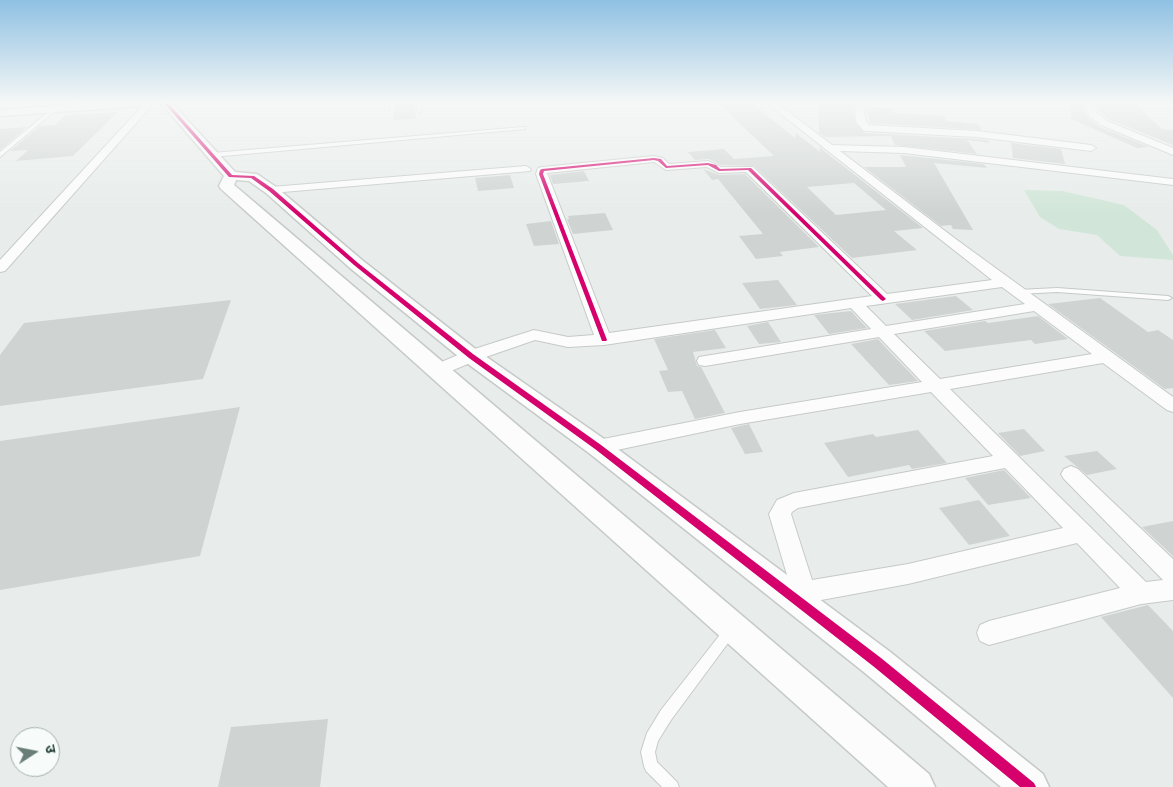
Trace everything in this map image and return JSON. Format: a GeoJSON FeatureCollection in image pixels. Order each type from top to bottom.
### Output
{"type":"FeatureCollection","features":[{"type":"Feature","properties":{"kind":"street"},"geometry":{"type":"LineString","coordinates":[[0,268],[117,140]]}},
{"type":"Feature","properties":{"kind":"street"},"geometry":{"type":"LineString","coordinates":[[198,140],[231,176],[252,177],[271,190],[356,264],[471,356],[796,593],[1030,787]]}},
{"type":"Feature","properties":{"kind":"street"},"geometry":{"type":"LineString","coordinates":[[818,140],[1018,292],[1173,406]]}},
{"type":"Feature","properties":{"kind":"street"},"geometry":{"type":"LineString","coordinates":[[989,140],[1038,154],[1173,182]]}},
{"type":"Feature","properties":{"kind":"street"},"geometry":{"type":"LineString","coordinates":[[1144,140],[1173,152]]}},
{"type":"Feature","properties":{"kind":"street"},"geometry":{"type":"LineString","coordinates":[[829,148],[904,150],[976,157],[1038,154],[1092,148]]}},
{"type":"Feature","properties":{"kind":"street"},"geometry":{"type":"LineString","coordinates":[[604,340],[541,174],[542,170],[654,159],[659,160],[666,167],[708,164],[719,170],[749,169],[883,300]]}},
{"type":"Feature","properties":{"kind":"street"},"geometry":{"type":"LineString","coordinates":[[271,190],[526,169]]}},
{"type":"Feature","properties":{"kind":"street"},"geometry":{"type":"LineString","coordinates":[[231,176],[226,186],[916,787]]}},
{"type":"Feature","properties":{"kind":"street"},"geometry":{"type":"LineString","coordinates":[[438,370],[471,356],[534,335],[574,343],[604,340],[1005,282]]}},
{"type":"Feature","properties":{"kind":"street"},"geometry":{"type":"LineString","coordinates":[[854,303],[1141,593]]}},
{"type":"Feature","properties":{"kind":"street"},"geometry":{"type":"LineString","coordinates":[[705,361],[1038,306]]}},
{"type":"Feature","properties":{"kind":"street"},"geometry":{"type":"LineString","coordinates":[[598,447],[740,418],[1107,357]]}},
{"type":"Feature","properties":{"kind":"street"},"geometry":{"type":"LineString","coordinates":[[796,593],[780,514],[784,506],[794,501],[1009,460]]}},
{"type":"Feature","properties":{"kind":"street"},"geometry":{"type":"LineString","coordinates":[[1071,474],[1173,574]]}},
{"type":"Feature","properties":{"kind":"street"},"geometry":{"type":"LineString","coordinates":[[796,593],[908,574],[1082,534]]}},
{"type":"Feature","properties":{"kind":"street"},"geometry":{"type":"LineString","coordinates":[[989,632],[1141,593],[1173,589]]}},
{"type":"Feature","properties":{"kind":"lane"},"geometry":{"type":"LineString","coordinates":[[0,155],[18,140]]}},
{"type":"Feature","properties":{"kind":"lane"},"geometry":{"type":"LineString","coordinates":[[212,155],[388,140]]}},
{"type":"Feature","properties":{"kind":"lane"},"geometry":{"type":"LineString","coordinates":[[1018,292],[1057,290],[1168,298]]}},
{"type":"Feature","properties":{"kind":"lane"},"geometry":{"type":"LineString","coordinates":[[672,787],[651,766],[648,752],[652,738],[666,715],[732,628]]}},
{"type":"Feature","properties":{"kind":"green space"},"geometry":{"type":"Polygon","coordinates":[[[1024,190],[1062,191],[1124,205],[1157,230],[1173,255],[1173,260],[1120,256],[1097,235],[1059,229],[1040,217],[1024,190]]]}},
{"type":"Feature","properties":{"kind":"building"},"geometry":{"type":"Polygon","coordinates":[[[0,140],[12,140],[0,150],[0,140]]]}},
{"type":"Feature","properties":{"kind":"building"},"geometry":{"type":"Polygon","coordinates":[[[24,140],[90,140],[73,156],[16,161],[28,150],[10,151],[24,140]]]}},
{"type":"Feature","properties":{"kind":"building"},"geometry":{"type":"Polygon","coordinates":[[[757,140],[804,140],[820,152],[819,147],[923,228],[894,231],[917,250],[852,258],[754,166],[721,165],[709,159],[695,160],[688,152],[724,149],[734,159],[774,156],[757,140]],[[854,183],[807,187],[836,215],[886,210],[854,183]]]}},
{"type":"Feature","properties":{"kind":"building"},"geometry":{"type":"Polygon","coordinates":[[[893,140],[985,140],[990,143],[967,140],[977,154],[895,145],[893,140]]]}},
{"type":"Feature","properties":{"kind":"building"},"geometry":{"type":"Polygon","coordinates":[[[1118,140],[1131,140],[1149,147],[1137,148],[1118,140]]]}},
{"type":"Feature","properties":{"kind":"building"},"geometry":{"type":"Polygon","coordinates":[[[1160,140],[1173,140],[1173,145],[1160,140]]]}},
{"type":"Feature","properties":{"kind":"building"},"geometry":{"type":"Polygon","coordinates":[[[1011,143],[1061,149],[1065,164],[1013,158],[1011,143]]]}},
{"type":"Feature","properties":{"kind":"building"},"geometry":{"type":"Polygon","coordinates":[[[900,155],[984,164],[987,168],[934,163],[973,230],[953,229],[951,225],[941,226],[864,167],[906,167],[900,155]]]}},
{"type":"Feature","properties":{"kind":"building"},"geometry":{"type":"Polygon","coordinates":[[[703,169],[719,175],[745,174],[819,247],[780,252],[783,256],[756,259],[739,236],[763,234],[718,179],[712,180],[703,169]]]}},
{"type":"Feature","properties":{"kind":"building"},"geometry":{"type":"Polygon","coordinates":[[[584,171],[589,181],[553,184],[550,175],[584,171]]]}},
{"type":"Feature","properties":{"kind":"building"},"geometry":{"type":"Polygon","coordinates":[[[510,175],[514,188],[478,191],[475,178],[510,175]]]}},
{"type":"Feature","properties":{"kind":"building"},"geometry":{"type":"Polygon","coordinates":[[[605,213],[613,230],[573,234],[567,219],[569,219],[568,216],[605,213]]]}},
{"type":"Feature","properties":{"kind":"building"},"geometry":{"type":"Polygon","coordinates":[[[551,221],[559,244],[534,246],[526,224],[551,221]]]}},
{"type":"Feature","properties":{"kind":"building"},"geometry":{"type":"Polygon","coordinates":[[[778,280],[797,305],[760,309],[742,283],[778,280]]]}},
{"type":"Feature","properties":{"kind":"building"},"geometry":{"type":"Polygon","coordinates":[[[956,296],[973,310],[912,320],[895,304],[956,296]]]}},
{"type":"Feature","properties":{"kind":"building"},"geometry":{"type":"Polygon","coordinates":[[[1100,298],[1148,332],[1158,330],[1173,340],[1173,388],[1165,389],[1048,304],[1100,298]]]}},
{"type":"Feature","properties":{"kind":"building"},"geometry":{"type":"Polygon","coordinates":[[[231,300],[203,379],[0,406],[0,355],[24,323],[231,300]]]}},
{"type":"Feature","properties":{"kind":"building"},"geometry":{"type":"Polygon","coordinates":[[[851,311],[867,328],[829,334],[814,315],[851,311]]]}},
{"type":"Feature","properties":{"kind":"building"},"geometry":{"type":"Polygon","coordinates":[[[1038,316],[1068,339],[1035,344],[1031,340],[945,351],[924,331],[985,321],[988,323],[1038,316]]]}},
{"type":"Feature","properties":{"kind":"building"},"geometry":{"type":"Polygon","coordinates":[[[768,322],[781,342],[759,344],[747,326],[768,322]]]}},
{"type":"Feature","properties":{"kind":"building"},"geometry":{"type":"Polygon","coordinates":[[[715,330],[726,348],[693,352],[697,366],[701,367],[725,413],[695,419],[682,391],[668,392],[659,371],[668,370],[654,339],[715,330]]]}},
{"type":"Feature","properties":{"kind":"building"},"geometry":{"type":"Polygon","coordinates":[[[878,339],[918,381],[889,385],[851,344],[878,339]]]}},
{"type":"Feature","properties":{"kind":"building"},"geometry":{"type":"Polygon","coordinates":[[[240,407],[200,556],[0,590],[0,441],[240,407]]]}},
{"type":"Feature","properties":{"kind":"building"},"geometry":{"type":"Polygon","coordinates":[[[749,424],[763,452],[745,454],[731,428],[749,424]]]}},
{"type":"Feature","properties":{"kind":"building"},"geometry":{"type":"Polygon","coordinates":[[[1024,429],[1045,451],[1020,456],[998,433],[1024,429]]]}},
{"type":"Feature","properties":{"kind":"building"},"geometry":{"type":"Polygon","coordinates":[[[918,430],[947,463],[912,469],[909,465],[848,477],[824,443],[873,434],[876,437],[918,430]]]}},
{"type":"Feature","properties":{"kind":"building"},"geometry":{"type":"Polygon","coordinates":[[[1097,451],[1117,469],[1087,475],[1064,456],[1097,451]]]}},
{"type":"Feature","properties":{"kind":"building"},"geometry":{"type":"Polygon","coordinates":[[[1004,470],[1031,498],[988,505],[965,478],[1004,470]]]}},
{"type":"Feature","properties":{"kind":"building"},"geometry":{"type":"Polygon","coordinates":[[[979,500],[1010,536],[969,545],[939,508],[979,500]]]}},
{"type":"Feature","properties":{"kind":"building"},"geometry":{"type":"Polygon","coordinates":[[[1173,521],[1173,556],[1142,527],[1173,521]]]}},
{"type":"Feature","properties":{"kind":"building"},"geometry":{"type":"Polygon","coordinates":[[[1148,605],[1173,631],[1173,698],[1101,617],[1148,605]]]}},
{"type":"Feature","properties":{"kind":"building"},"geometry":{"type":"Polygon","coordinates":[[[328,719],[320,787],[218,787],[231,727],[328,719]]]}},
{"type":"Feature","properties":{"kind":"cycle path"},"geometry":{"type":"LineString","coordinates":[[199,140],[231,176],[252,177],[271,190],[356,264],[471,356],[598,447],[877,662],[1030,787]]}},
{"type":"Feature","properties":{"kind":"cycle path"},"geometry":{"type":"LineString","coordinates":[[604,340],[541,174],[542,170],[654,159],[659,160],[666,167],[708,164],[719,170],[749,169],[883,299]]}}]}
